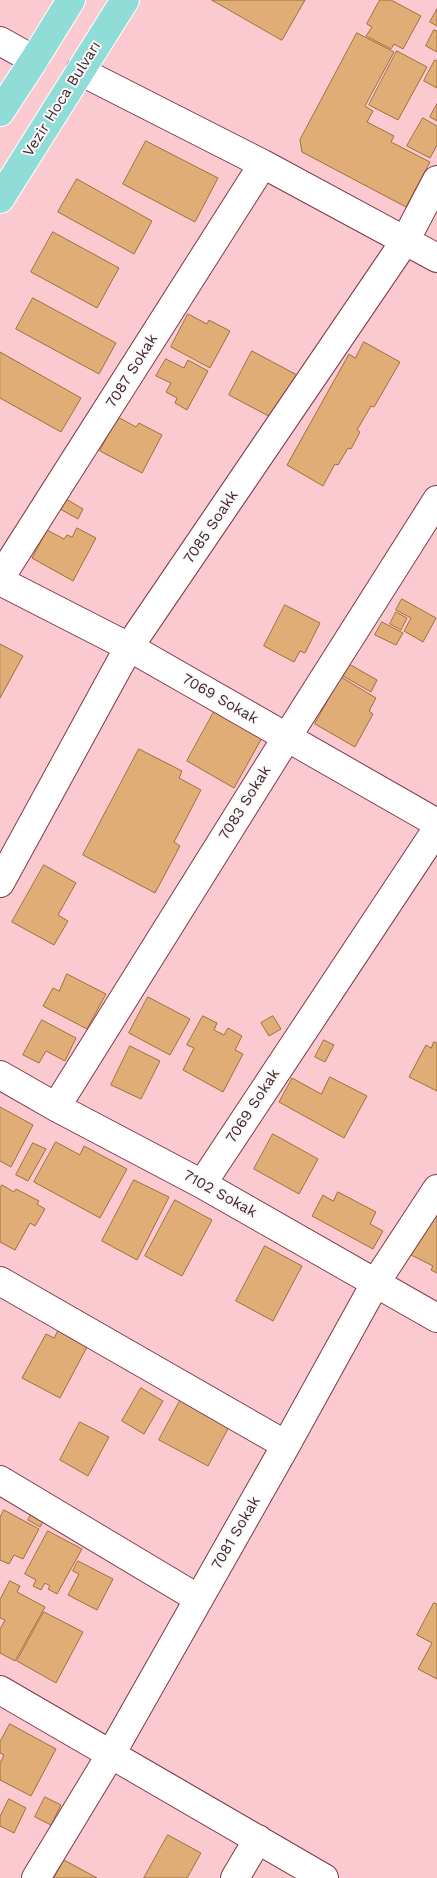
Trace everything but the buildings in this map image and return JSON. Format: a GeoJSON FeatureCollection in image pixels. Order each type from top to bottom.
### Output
{"type":"FeatureCollection","features":[{"type":"Feature","properties":{"kind":"main road"},"geometry":{"type":"LineString","coordinates":[[0,112],[71,0]]}},
{"type":"Feature","properties":{"kind":"main road","name":"Vezir Hoca Bulvarı"},"geometry":{"type":"LineString","coordinates":[[0,199],[125,0]]}},
{"type":"Feature","properties":{"kind":"street"},"geometry":{"type":"LineString","coordinates":[[0,41],[34,60]]}},
{"type":"Feature","properties":{"kind":"street"},"geometry":{"type":"LineString","coordinates":[[80,71],[263,164],[437,258]]}},
{"type":"Feature","properties":{"kind":"street","name":"7087 Sokak"},"geometry":{"type":"LineString","coordinates":[[0,580],[263,164]]}},
{"type":"Feature","properties":{"kind":"street","name":"7085 Soakk"},"geometry":{"type":"LineString","coordinates":[[0,884],[130,647],[405,241],[437,180]]}},
{"type":"Feature","properties":{"kind":"street","name":"7083 Sokak"},"geometry":{"type":"LineString","coordinates":[[56,1107],[437,500]]}},
{"type":"Feature","properties":{"kind":"street","name":"7069 Sokak"},"geometry":{"type":"LineString","coordinates":[[0,580],[130,647],[437,823]]}},
{"type":"Feature","properties":{"kind":"street","name":"7069 Sokak"},"geometry":{"type":"LineString","coordinates":[[202,1184],[437,829]]}},
{"type":"Feature","properties":{"kind":"street","name":"7102 Sokak"},"geometry":{"type":"LineString","coordinates":[[0,1075],[56,1107],[202,1184],[437,1318]]}},
{"type":"Feature","properties":{"kind":"street","name":"7081 Sokak"},"geometry":{"type":"LineString","coordinates":[[36,1878],[111,1754],[199,1600],[376,1282],[437,1189]]}},
{"type":"Feature","properties":{"kind":"street"},"geometry":{"type":"LineString","coordinates":[[0,1281],[286,1445]]}},
{"type":"Feature","properties":{"kind":"street"},"geometry":{"type":"LineString","coordinates":[[0,1480],[199,1600]]}},
{"type":"Feature","properties":{"kind":"street"},"geometry":{"type":"LineString","coordinates":[[0,1690],[324,1878]]}},
{"type":"Feature","properties":{"kind":"street"},"geometry":{"type":"LineString","coordinates":[[235,1878],[258,1839]]}}]}
